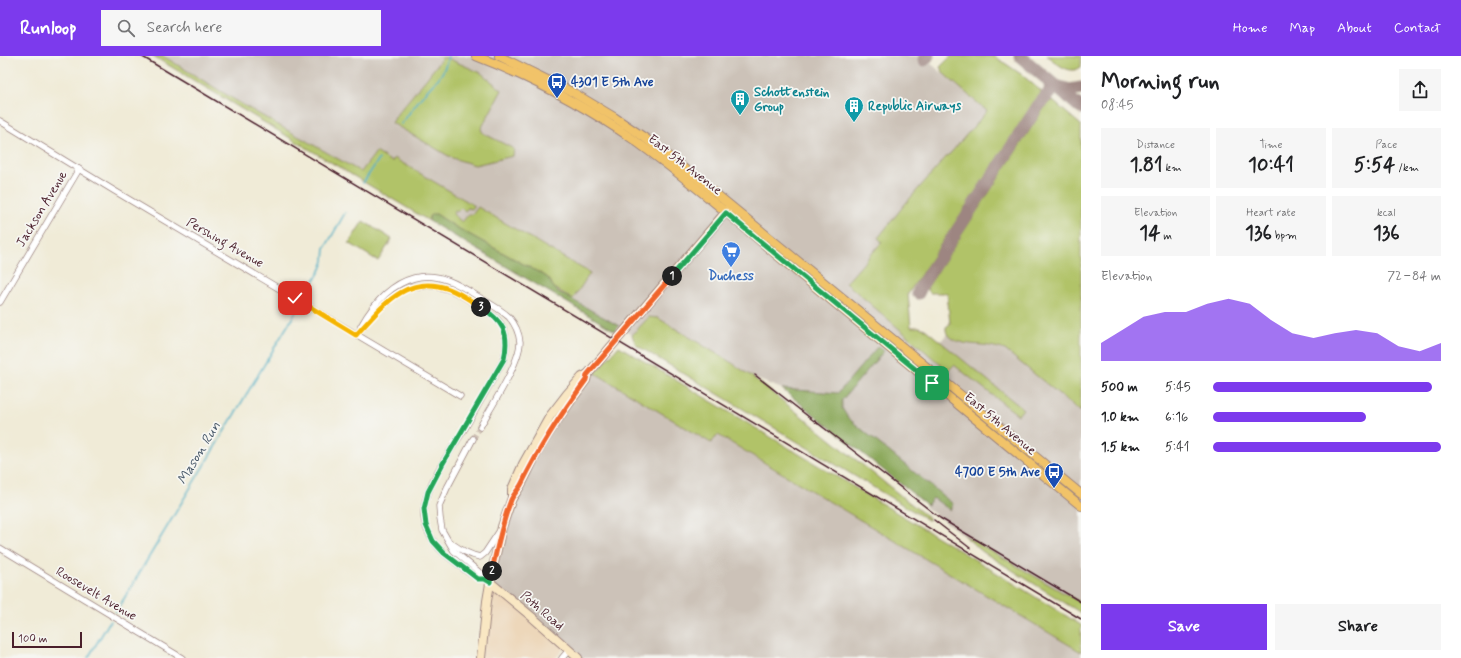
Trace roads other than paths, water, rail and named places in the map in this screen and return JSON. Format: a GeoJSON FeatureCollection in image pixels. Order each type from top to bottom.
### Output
{"type":"FeatureCollection","features":[{"type":"Feature","properties":{"kind":"main road","name":"East 5th Avenue"},"geometry":{"type":"LineString","coordinates":[[476,56],[534,81],[559,94],[606,122],[656,156],[1081,506]]}},
{"type":"Feature","properties":{"kind":"main road","name":"East 5th Avenue"},"geometry":{"type":"LineString","coordinates":[[498,56],[563,87],[623,123],[676,162],[1081,494]]}},
{"type":"Feature","properties":{"kind":"main road"},"geometry":{"type":"LineString","coordinates":[[480,658],[488,581],[502,527],[512,498],[512,489],[523,464],[542,429],[567,394],[582,377],[587,375],[731,206]]}},
{"type":"Feature","properties":{"kind":"main road","name":"Poth Road"},"geometry":{"type":"LineString","coordinates":[[488,581],[578,658]]}},
{"type":"Feature","properties":{"kind":"street","name":"Pershing Avenue"},"geometry":{"type":"LineString","coordinates":[[0,121],[460,396]]}},
{"type":"Feature","properties":{"kind":"street","name":"Jackson Avenue"},"geometry":{"type":"LineString","coordinates":[[0,302],[79,169]]}},
{"type":"Feature","properties":{"kind":"street"},"geometry":{"type":"LineString","coordinates":[[356,335],[368,314],[393,287],[415,277],[426,276],[445,279],[456,283],[499,309],[510,318],[517,328],[520,341],[519,352],[513,367],[480,427]]}},
{"type":"Feature","properties":{"kind":"street"},"geometry":{"type":"LineString","coordinates":[[356,335],[385,304],[398,293],[410,287],[426,285],[449,289],[492,314],[501,324],[506,334],[507,347],[504,359],[442,465],[428,492],[424,509],[426,525],[433,541],[444,553],[478,579],[488,581]]}},
{"type":"Feature","properties":{"kind":"street"},"geometry":{"type":"LineString","coordinates":[[473,440],[439,506],[442,530],[454,551],[488,581]]}},
{"type":"Feature","properties":{"kind":"street"},"geometry":{"type":"LineString","coordinates":[[448,541],[462,551],[472,556],[480,557],[495,539],[502,527]]}},
{"type":"Feature","properties":{"kind":"street","name":"Roosevelt Avenue"},"geometry":{"type":"LineString","coordinates":[[0,548],[182,658]]}},
{"type":"Feature","properties":{"kind":"street"},"geometry":{"type":"LineString","coordinates":[[562,658],[569,650]]}},
{"type":"Feature","properties":{"kind":"waterway","name":"Mason Run"},"geometry":{"type":"LineString","coordinates":[[401,124],[440,77],[448,56]]}},
{"type":"Feature","properties":{"kind":"waterway","name":"Mason Run"},"geometry":{"type":"LineString","coordinates":[[363,183],[379,159]]}},
{"type":"Feature","properties":{"kind":"waterway","name":"Mason Run"},"geometry":{"type":"LineString","coordinates":[[304,298],[321,269],[324,261],[325,248],[345,213]]}},
{"type":"Feature","properties":{"kind":"waterway","name":"Mason Run"},"geometry":{"type":"LineString","coordinates":[[116,612],[300,305]]}},
{"type":"Feature","properties":{"kind":"waterway","name":"Mason Run"},"geometry":{"type":"LineString","coordinates":[[88,658],[110,621]]}},
{"type":"Feature","properties":{"kind":"tunnel"},"geometry":{"type":"LineString","coordinates":[[473,439],[480,427]]}},
{"type":"Feature","properties":{"kind":"railway"},"geometry":{"type":"LineString","coordinates":[[141,56],[1081,619]]}},
{"type":"Feature","properties":{"kind":"railway"},"geometry":{"type":"LineString","coordinates":[[755,375],[818,424]]}},
{"type":"Feature","properties":{"kind":"railway"},"geometry":{"type":"LineString","coordinates":[[815,421],[940,518],[1081,602]]}},
{"type":"Feature","properties":{"kind":"railway"},"geometry":{"type":"LineString","coordinates":[[934,520],[970,548]]}},
{"type":"Feature","properties":{"kind":"place","name":"4301 E 5th Ave"},"geometry":{"type":"Point","coordinates":[557,99]}},
{"type":"Feature","properties":{"kind":"place","name":"Schottenstein Group"},"geometry":{"type":"Point","coordinates":[740,116]}},
{"type":"Feature","properties":{"kind":"place","name":"Republic Airways"},"geometry":{"type":"Point","coordinates":[854,123]}},
{"type":"Feature","properties":{"kind":"place","name":"Duchess"},"geometry":{"type":"Point","coordinates":[731,268]}},
{"type":"Feature","properties":{"kind":"place","name":"4700 E 5th Ave"},"geometry":{"type":"Point","coordinates":[1054,489]}}]}
